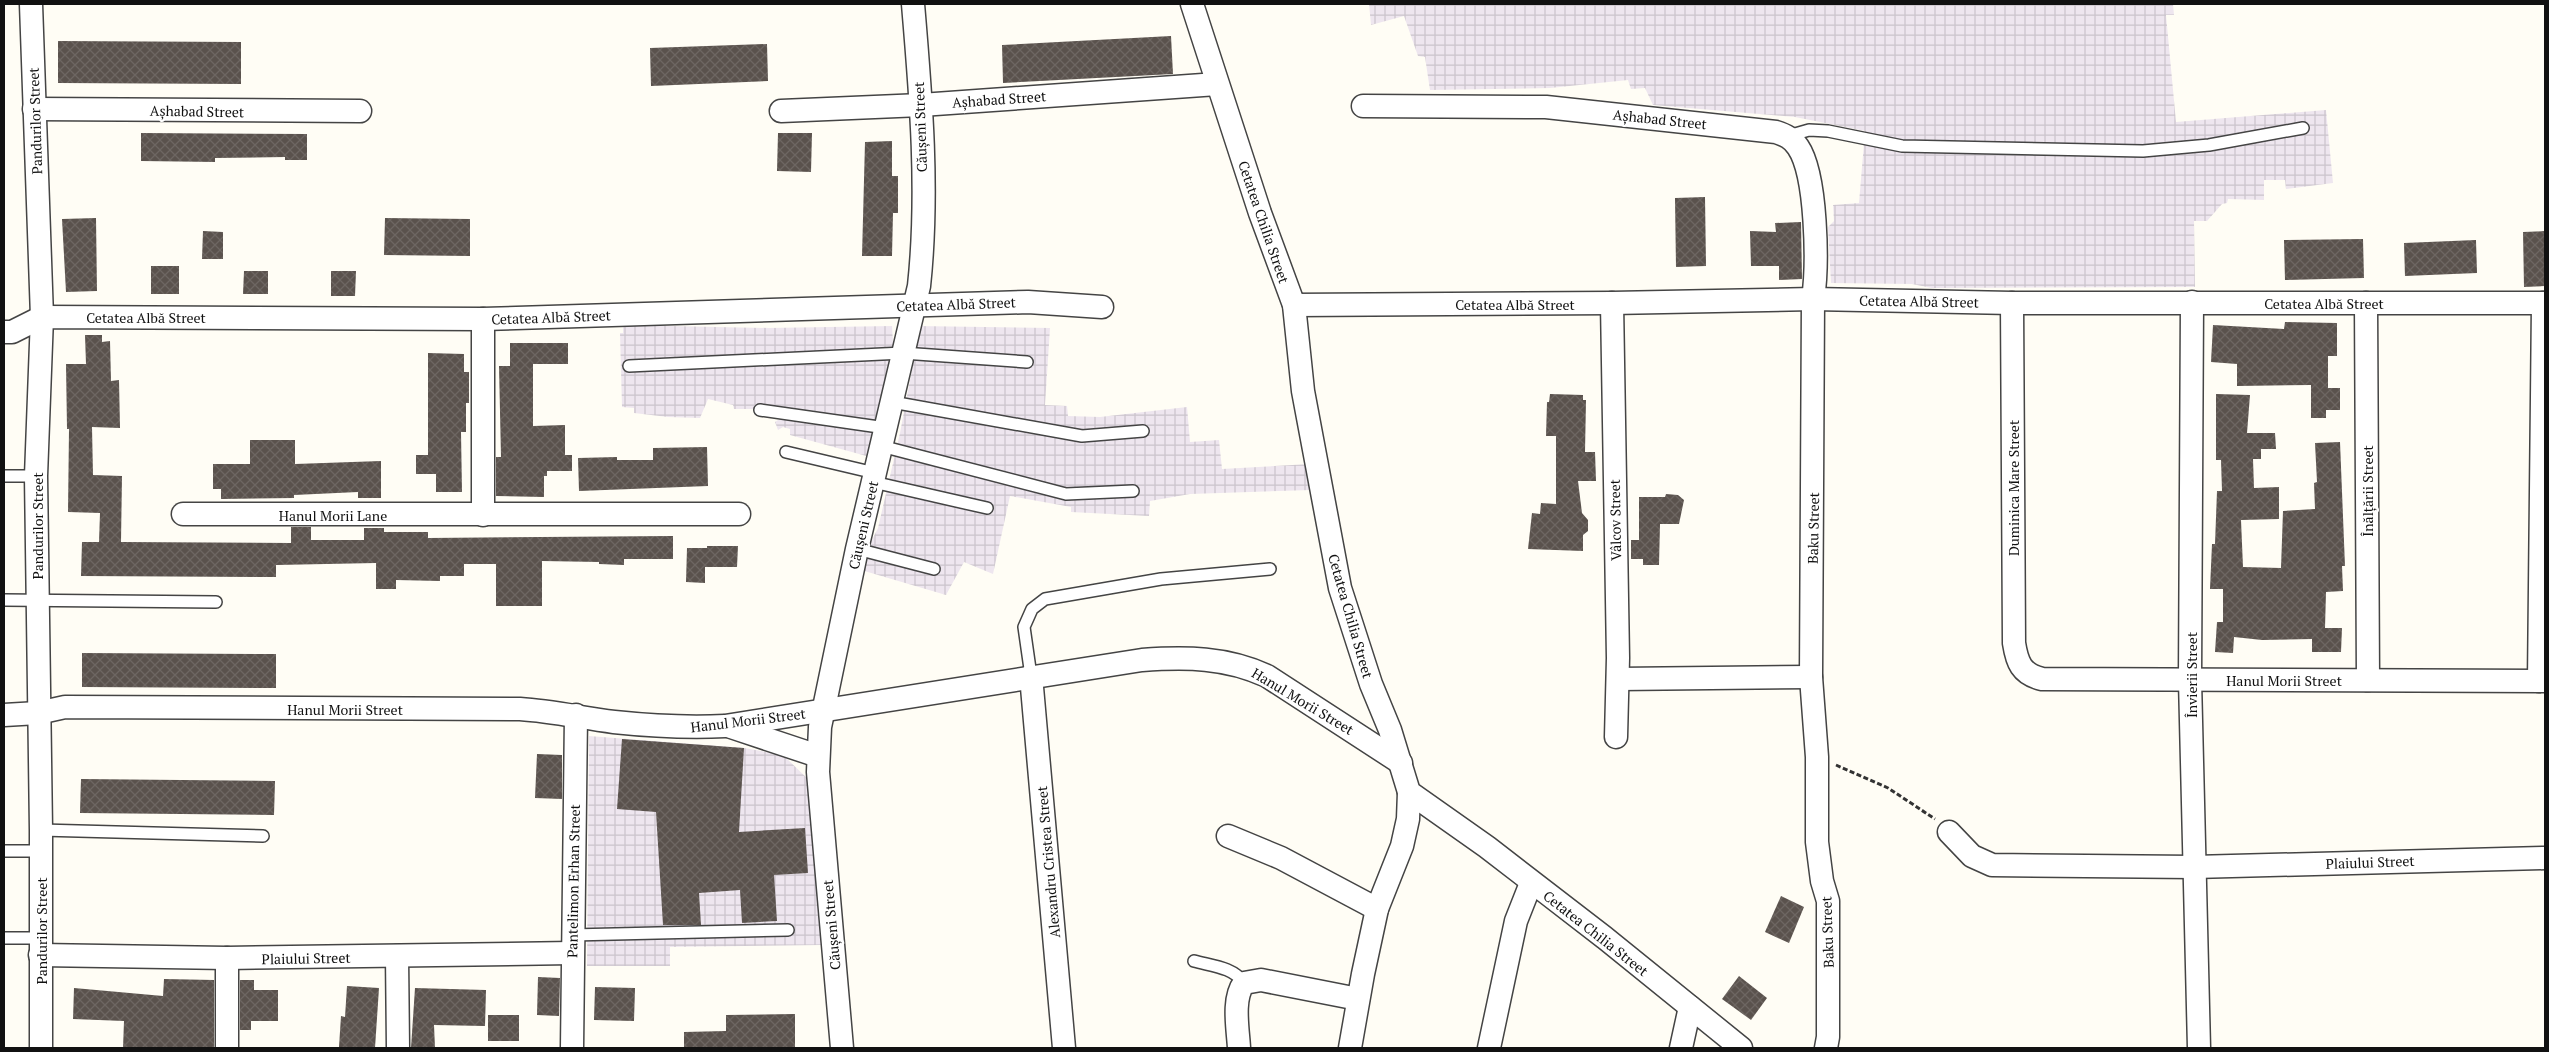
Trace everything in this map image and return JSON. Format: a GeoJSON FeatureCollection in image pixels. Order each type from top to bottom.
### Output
{"type":"FeatureCollection","features":[{"type":"Feature","properties":{"kind":"street","name":"Pandurilor Street"},"geometry":{"type":"LineString","coordinates":[[31,4],[42,317],[36,476],[41,840],[41,1048]]}},
{"type":"Feature","properties":{"kind":"street","name":"Căușeni Street"},"geometry":{"type":"LineString","coordinates":[[842,1048],[818,756],[823,710],[883,437],[916,306],[923,253],[921,105],[913,4]]}},
{"type":"Feature","properties":{"kind":"street","name":"Cetatea Chilia Street"},"geometry":{"type":"LineString","coordinates":[[1192,4],[1217,84],[1294,305],[1303,391],[1340,588],[1409,792],[1487,847],[1741,1048]]}},
{"type":"Feature","properties":{"kind":"street","name":"Așhabad Street"},"geometry":{"type":"LineString","coordinates":[[781,111],[921,105],[1217,84]]}},
{"type":"Feature","properties":{"kind":"street","name":"Așhabad Street"},"geometry":{"type":"LineString","coordinates":[[1363,106],[1546,107],[1758,130],[1788,136]]}},
{"type":"Feature","properties":{"kind":"street","name":"Așhabad Street"},"geometry":{"type":"LineString","coordinates":[[34,109],[360,111]]}},
{"type":"Feature","properties":{"kind":"street"},"geometry":{"type":"LineString","coordinates":[[1788,136],[1799,148],[1805,164],[1811,198],[1816,262],[1812,299]]}},
{"type":"Feature","properties":{"kind":"street","name":"Cetatea Albă Street"},"geometry":{"type":"LineString","coordinates":[[1294,305],[1612,303],[1812,299],[2012,303],[2544,303]]}},
{"type":"Feature","properties":{"kind":"street","name":"Baku Street"},"geometry":{"type":"LineString","coordinates":[[1812,299],[1814,502],[1811,677],[1817,757],[1817,842],[1822,881],[1828,900],[1828,1037],[1826,1048]]}},
{"type":"Feature","properties":{"kind":"street","name":"Cetatea Albă Street"},"geometry":{"type":"LineString","coordinates":[[4,332],[12,332],[42,317],[483,319],[1028,302],[1102,308]]}},
{"type":"Feature","properties":{"kind":"street","name":"Învierii Street"},"geometry":{"type":"LineString","coordinates":[[2192,302],[2190,680],[2199,1048]]}},
{"type":"Feature","properties":{"kind":"street","name":"Vâlcov Street"},"geometry":{"type":"LineString","coordinates":[[1612,303],[1618,679],[1616,737]]}},
{"type":"Feature","properties":{"kind":"street","name":"Duminica Mare Street"},"geometry":{"type":"LineString","coordinates":[[2012,303],[2014,643],[2017,661],[2024,671]]}},
{"type":"Feature","properties":{"kind":"street","name":"Înălțării Street"},"geometry":{"type":"LineString","coordinates":[[2366,303],[2368,680]]}},
{"type":"Feature","properties":{"kind":"street"},"geometry":{"type":"LineString","coordinates":[[2542,681],[2544,303]]}},
{"type":"Feature","properties":{"kind":"street"},"geometry":{"type":"LineString","coordinates":[[483,319],[483,515]]}},
{"type":"Feature","properties":{"kind":"street","name":"Hanul Morii Lane"},"geometry":{"type":"LineString","coordinates":[[183,514],[740,514]]}},
{"type":"Feature","properties":{"kind":"street","name":"Hanul Morii Street"},"geometry":{"type":"LineString","coordinates":[[4,715],[38,712],[65,706],[520,709],[576,714],[612,722],[685,728],[725,726],[1031,676],[1142,660],[1173,658],[1217,660],[1247,667],[1266,676],[1401,764]]}},
{"type":"Feature","properties":{"kind":"street","name":"Hanul Morii Street"},"geometry":{"type":"LineString","coordinates":[[2024,671],[2042,679],[2542,681]]}},
{"type":"Feature","properties":{"kind":"street","name":"Alexandru Cristea Street"},"geometry":{"type":"LineString","coordinates":[[1031,676],[1064,1048]]}},
{"type":"Feature","properties":{"kind":"street"},"geometry":{"type":"LineString","coordinates":[[1618,679],[1811,677]]}},
{"type":"Feature","properties":{"kind":"street","name":"Pantelimon Erhan Street"},"geometry":{"type":"LineString","coordinates":[[572,1048],[576,714]]}},
{"type":"Feature","properties":{"kind":"street"},"geometry":{"type":"LineString","coordinates":[[725,726],[818,756]]}},
{"type":"Feature","properties":{"kind":"street"},"geometry":{"type":"LineString","coordinates":[[1350,1048],[1377,909],[1402,846],[1408,819],[1409,792]]}},
{"type":"Feature","properties":{"kind":"street","name":"Plaiului Street"},"geometry":{"type":"LineString","coordinates":[[1949,832],[1972,856],[1992,865],[2194,867],[2545,858]]}},
{"type":"Feature","properties":{"kind":"street"},"geometry":{"type":"LineString","coordinates":[[1228,836],[1281,858],[1377,909]]}},
{"type":"Feature","properties":{"kind":"street"},"geometry":{"type":"LineString","coordinates":[[1489,1048],[1516,921],[1532,883]]}},
{"type":"Feature","properties":{"kind":"street","name":"Plaiului Street"},"geometry":{"type":"LineString","coordinates":[[40,946],[227,958],[397,956],[572,944]]}},
{"type":"Feature","properties":{"kind":"street"},"geometry":{"type":"LineString","coordinates":[[397,956],[398,1048]]}},
{"type":"Feature","properties":{"kind":"street"},"geometry":{"type":"LineString","coordinates":[[227,958],[227,1048]]}},
{"type":"Feature","properties":{"kind":"street"},"geometry":{"type":"LineString","coordinates":[[1239,1048],[1238,999],[1239,990],[1244,983],[1261,980],[1358,999]]}},
{"type":"Feature","properties":{"kind":"street"},"geometry":{"type":"LineString","coordinates":[[1680,1048],[1690,1007]]}},
{"type":"Feature","properties":{"kind":"lane"},"geometry":{"type":"LineString","coordinates":[[1788,136],[1809,130],[1828,131],[1902,146],[2143,151],[2209,145],[2303,128]]}},
{"type":"Feature","properties":{"kind":"lane"},"geometry":{"type":"LineString","coordinates":[[630,366],[903,353],[1027,362]]}},
{"type":"Feature","properties":{"kind":"lane"},"geometry":{"type":"LineString","coordinates":[[892,402],[1082,436],[1143,431]]}},
{"type":"Feature","properties":{"kind":"lane"},"geometry":{"type":"LineString","coordinates":[[760,410],[883,437],[1066,494],[1133,490]]}},
{"type":"Feature","properties":{"kind":"lane"},"geometry":{"type":"LineString","coordinates":[[786,452],[987,508]]}},
{"type":"Feature","properties":{"kind":"lane"},"geometry":{"type":"LineString","coordinates":[[4,476],[36,476]]}},
{"type":"Feature","properties":{"kind":"lane"},"geometry":{"type":"LineString","coordinates":[[857,550],[934,570]]}},
{"type":"Feature","properties":{"kind":"lane"},"geometry":{"type":"LineString","coordinates":[[1031,676],[1024,627],[1032,609],[1045,599],[1161,579],[1270,569]]}},
{"type":"Feature","properties":{"kind":"lane"},"geometry":{"type":"LineString","coordinates":[[4,600],[216,602]]}},
{"type":"Feature","properties":{"kind":"lane"},"geometry":{"type":"LineString","coordinates":[[4,851],[41,840],[264,836]]}},
{"type":"Feature","properties":{"kind":"lane"},"geometry":{"type":"LineString","coordinates":[[572,944],[788,930]]}},
{"type":"Feature","properties":{"kind":"lane"},"geometry":{"type":"LineString","coordinates":[[4,938],[40,946]]}},
{"type":"Feature","properties":{"kind":"lane"},"geometry":{"type":"LineString","coordinates":[[1194,962],[1228,969],[1239,975],[1244,983]]}},
{"type":"Feature","properties":{"kind":"path"},"geometry":{"type":"LineString","coordinates":[[1817,757],[1888,788],[1933,816],[1949,832]]}},
{"type":"Feature","properties":{"kind":"shaded area"},"geometry":{"type":"Polygon","coordinates":[[[1369,4],[2173,4],[2174,15],[2166,15],[2176,122],[2326,110],[2333,183],[2286,189],[2285,180],[2264,180],[2264,200],[2228,199],[2227,203],[2222,204],[2207,221],[2194,221],[2195,287],[1932,288],[1912,284],[1831,283],[1828,227],[1834,221],[1833,205],[1859,203],[1865,131],[1795,117],[1653,105],[1645,88],[1631,89],[1628,80],[1550,88],[1430,90],[1425,57],[1418,56],[1404,16],[1371,25],[1369,4]]]}},
{"type":"Feature","properties":{"kind":"shaded area"},"geometry":{"type":"Polygon","coordinates":[[[623,325],[769,328],[892,326],[893,343],[889,385],[870,457],[790,435],[790,429],[783,427],[778,430],[775,422],[786,415],[753,409],[734,409],[733,405],[708,399],[700,418],[634,413],[634,408],[622,407],[620,333],[623,333],[623,325]]]}},
{"type":"Feature","properties":{"kind":"shaded area"},"geometry":{"type":"Polygon","coordinates":[[[917,326],[1050,328],[1045,405],[1067,406],[1068,416],[1100,417],[1187,407],[1190,442],[1219,440],[1222,469],[1310,464],[1311,490],[1190,494],[1150,501],[1149,516],[1071,512],[1071,507],[1010,496],[993,574],[964,562],[946,595],[861,570],[866,552],[878,528],[900,433],[914,359],[917,326]]]}},
{"type":"Feature","properties":{"kind":"shaded area"},"geometry":{"type":"Polygon","coordinates":[[[589,736],[744,748],[783,755],[809,780],[821,945],[670,947],[670,966],[587,966],[589,736]]]}},
{"type":"Feature","properties":{"kind":"building"},"geometry":{"type":"Polygon","coordinates":[[[1171,36],[1173,74],[1003,83],[1002,45],[1171,36]]]}},
{"type":"Feature","properties":{"kind":"building"},"geometry":{"type":"Polygon","coordinates":[[[58,41],[241,42],[241,84],[58,83],[58,41]]]}},
{"type":"Feature","properties":{"kind":"building"},"geometry":{"type":"Polygon","coordinates":[[[767,44],[768,81],[651,86],[650,48],[767,44]]]}},
{"type":"Feature","properties":{"kind":"building"},"geometry":{"type":"Polygon","coordinates":[[[141,133],[307,134],[307,160],[285,160],[285,157],[215,158],[215,162],[141,161],[141,133]]]}},
{"type":"Feature","properties":{"kind":"building"},"geometry":{"type":"Polygon","coordinates":[[[778,133],[812,133],[811,172],[777,171],[778,133]]]}},
{"type":"Feature","properties":{"kind":"building"},"geometry":{"type":"Polygon","coordinates":[[[892,141],[892,176],[898,176],[898,213],[893,213],[892,256],[862,256],[865,142],[892,141]]]}},
{"type":"Feature","properties":{"kind":"building"},"geometry":{"type":"Polygon","coordinates":[[[1705,197],[1706,266],[1676,267],[1675,198],[1705,197]]]}},
{"type":"Feature","properties":{"kind":"building"},"geometry":{"type":"Polygon","coordinates":[[[96,218],[97,291],[66,292],[62,219],[96,218]]]}},
{"type":"Feature","properties":{"kind":"building"},"geometry":{"type":"Polygon","coordinates":[[[385,218],[470,219],[470,256],[384,255],[385,218]]]}},
{"type":"Feature","properties":{"kind":"building"},"geometry":{"type":"Polygon","coordinates":[[[1801,222],[1802,279],[1779,280],[1779,266],[1751,266],[1750,231],[1776,232],[1775,223],[1801,222]]]}},
{"type":"Feature","properties":{"kind":"building"},"geometry":{"type":"Polygon","coordinates":[[[203,231],[223,232],[223,259],[202,259],[203,231]]]}},
{"type":"Feature","properties":{"kind":"building"},"geometry":{"type":"Polygon","coordinates":[[[2545,231],[2545,286],[2524,287],[2523,232],[2545,231]]]}},
{"type":"Feature","properties":{"kind":"building"},"geometry":{"type":"Polygon","coordinates":[[[2363,239],[2364,278],[2285,280],[2284,240],[2363,239]]]}},
{"type":"Feature","properties":{"kind":"building"},"geometry":{"type":"Polygon","coordinates":[[[2476,240],[2477,273],[2405,276],[2404,243],[2476,240]]]}},
{"type":"Feature","properties":{"kind":"building"},"geometry":{"type":"Polygon","coordinates":[[[151,266],[179,266],[179,294],[151,294],[151,266]]]}},
{"type":"Feature","properties":{"kind":"building"},"geometry":{"type":"Polygon","coordinates":[[[244,271],[268,271],[268,294],[243,294],[244,271]]]}},
{"type":"Feature","properties":{"kind":"building"},"geometry":{"type":"Polygon","coordinates":[[[331,271],[356,271],[355,296],[331,296],[331,271]]]}},
{"type":"Feature","properties":{"kind":"building"},"geometry":{"type":"Polygon","coordinates":[[[2285,322],[2337,323],[2337,356],[2328,356],[2328,388],[2340,388],[2340,410],[2326,410],[2326,418],[2311,418],[2311,385],[2237,386],[2237,364],[2211,362],[2213,325],[2284,329],[2285,322]]]}},
{"type":"Feature","properties":{"kind":"building"},"geometry":{"type":"Polygon","coordinates":[[[85,335],[102,335],[102,342],[110,341],[111,381],[119,380],[120,428],[92,427],[93,475],[122,476],[121,542],[291,543],[291,527],[311,527],[311,540],[364,540],[364,528],[384,528],[384,532],[428,532],[428,538],[673,536],[673,559],[624,559],[624,565],[599,564],[599,562],[542,561],[542,606],[496,606],[496,564],[464,564],[464,576],[440,576],[440,581],[396,580],[396,589],[376,589],[376,563],[276,565],[276,577],[81,576],[82,542],[99,542],[100,513],[68,512],[69,429],[67,429],[66,364],[86,364],[85,335]]]}},
{"type":"Feature","properties":{"kind":"building"},"geometry":{"type":"Polygon","coordinates":[[[510,343],[568,343],[568,364],[533,364],[533,426],[565,425],[565,455],[572,455],[572,471],[547,471],[547,476],[544,476],[544,497],[496,496],[496,457],[501,457],[499,366],[510,366],[510,343]]]}},
{"type":"Feature","properties":{"kind":"building"},"geometry":{"type":"Polygon","coordinates":[[[428,353],[464,354],[464,372],[469,372],[469,403],[466,403],[466,432],[461,432],[462,492],[436,492],[436,474],[416,474],[416,455],[428,455],[428,353]]]}},
{"type":"Feature","properties":{"kind":"building"},"geometry":{"type":"Polygon","coordinates":[[[1550,394],[1583,395],[1583,400],[1586,400],[1585,452],[1595,452],[1596,481],[1578,481],[1582,513],[1588,520],[1588,531],[1583,535],[1583,551],[1528,549],[1532,513],[1540,514],[1541,503],[1556,504],[1556,436],[1546,436],[1547,402],[1549,402],[1550,394]]]}},
{"type":"Feature","properties":{"kind":"building"},"geometry":{"type":"Polygon","coordinates":[[[2216,394],[2250,395],[2247,433],[2275,433],[2276,449],[2261,449],[2261,459],[2253,459],[2254,488],[2279,487],[2279,519],[2241,520],[2243,567],[2281,568],[2283,511],[2315,509],[2314,483],[2317,482],[2315,443],[2340,442],[2345,566],[2342,566],[2343,591],[2326,592],[2325,628],[2342,628],[2341,652],[2312,652],[2312,639],[2262,640],[2234,637],[2233,653],[2215,652],[2217,622],[2223,622],[2223,589],[2210,589],[2212,544],[2215,544],[2217,491],[2222,491],[2221,460],[2216,460],[2216,394]]]}},
{"type":"Feature","properties":{"kind":"building"},"geometry":{"type":"Polygon","coordinates":[[[250,440],[295,440],[295,464],[381,461],[381,498],[358,498],[358,492],[294,495],[294,498],[221,499],[221,489],[213,489],[213,464],[250,464],[250,440]]]}},
{"type":"Feature","properties":{"kind":"building"},"geometry":{"type":"Polygon","coordinates":[[[707,447],[708,486],[579,491],[578,458],[617,457],[617,460],[653,460],[653,448],[707,447]]]}},
{"type":"Feature","properties":{"kind":"building"},"geometry":{"type":"Polygon","coordinates":[[[1666,494],[1678,495],[1684,500],[1679,524],[1660,524],[1659,565],[1643,565],[1643,559],[1631,559],[1631,540],[1639,540],[1639,497],[1665,497],[1666,494]]]}},
{"type":"Feature","properties":{"kind":"building"},"geometry":{"type":"Polygon","coordinates":[[[707,546],[738,546],[737,567],[705,567],[705,583],[686,582],[687,548],[707,548],[707,546]]]}},
{"type":"Feature","properties":{"kind":"building"},"geometry":{"type":"Polygon","coordinates":[[[82,653],[276,654],[276,688],[82,687],[82,653]]]}},
{"type":"Feature","properties":{"kind":"building"},"geometry":{"type":"Polygon","coordinates":[[[622,739],[744,748],[739,832],[805,828],[808,873],[774,875],[777,921],[742,923],[740,890],[699,893],[701,925],[663,925],[656,812],[617,809],[622,739]]]}},
{"type":"Feature","properties":{"kind":"building"},"geometry":{"type":"Polygon","coordinates":[[[537,754],[562,755],[562,799],[535,798],[537,754]]]}},
{"type":"Feature","properties":{"kind":"building"},"geometry":{"type":"Polygon","coordinates":[[[81,779],[275,781],[274,815],[80,813],[81,779]]]}},
{"type":"Feature","properties":{"kind":"building"},"geometry":{"type":"Polygon","coordinates":[[[1781,896],[1804,907],[1789,943],[1765,932],[1781,896]]]}},
{"type":"Feature","properties":{"kind":"building"},"geometry":{"type":"Polygon","coordinates":[[[1739,976],[1767,998],[1751,1020],[1722,999],[1739,976]]]}},
{"type":"Feature","properties":{"kind":"building"},"geometry":{"type":"Polygon","coordinates":[[[538,977],[560,978],[559,1016],[537,1015],[538,977]]]}},
{"type":"Feature","properties":{"kind":"building"},"geometry":{"type":"Polygon","coordinates":[[[164,979],[214,980],[214,1048],[123,1048],[124,1021],[73,1019],[74,988],[163,996],[164,979]]]}},
{"type":"Feature","properties":{"kind":"building"},"geometry":{"type":"Polygon","coordinates":[[[240,980],[254,980],[254,990],[278,990],[278,1021],[251,1021],[251,1030],[240,1030],[240,980]]]}},
{"type":"Feature","properties":{"kind":"building"},"geometry":{"type":"Polygon","coordinates":[[[347,986],[379,988],[375,1048],[339,1047],[341,1016],[345,1017],[347,986]]]}},
{"type":"Feature","properties":{"kind":"building"},"geometry":{"type":"Polygon","coordinates":[[[595,987],[635,988],[634,1021],[594,1020],[595,987]]]}},
{"type":"Feature","properties":{"kind":"building"},"geometry":{"type":"Polygon","coordinates":[[[415,988],[486,990],[485,1026],[434,1025],[435,1048],[411,1048],[415,988]]]}},
{"type":"Feature","properties":{"kind":"building"},"geometry":{"type":"Polygon","coordinates":[[[795,1014],[795,1048],[684,1048],[684,1032],[726,1031],[726,1015],[795,1014]]]}},
{"type":"Feature","properties":{"kind":"building"},"geometry":{"type":"Polygon","coordinates":[[[488,1015],[519,1015],[519,1041],[488,1041],[488,1015]]]}}]}
